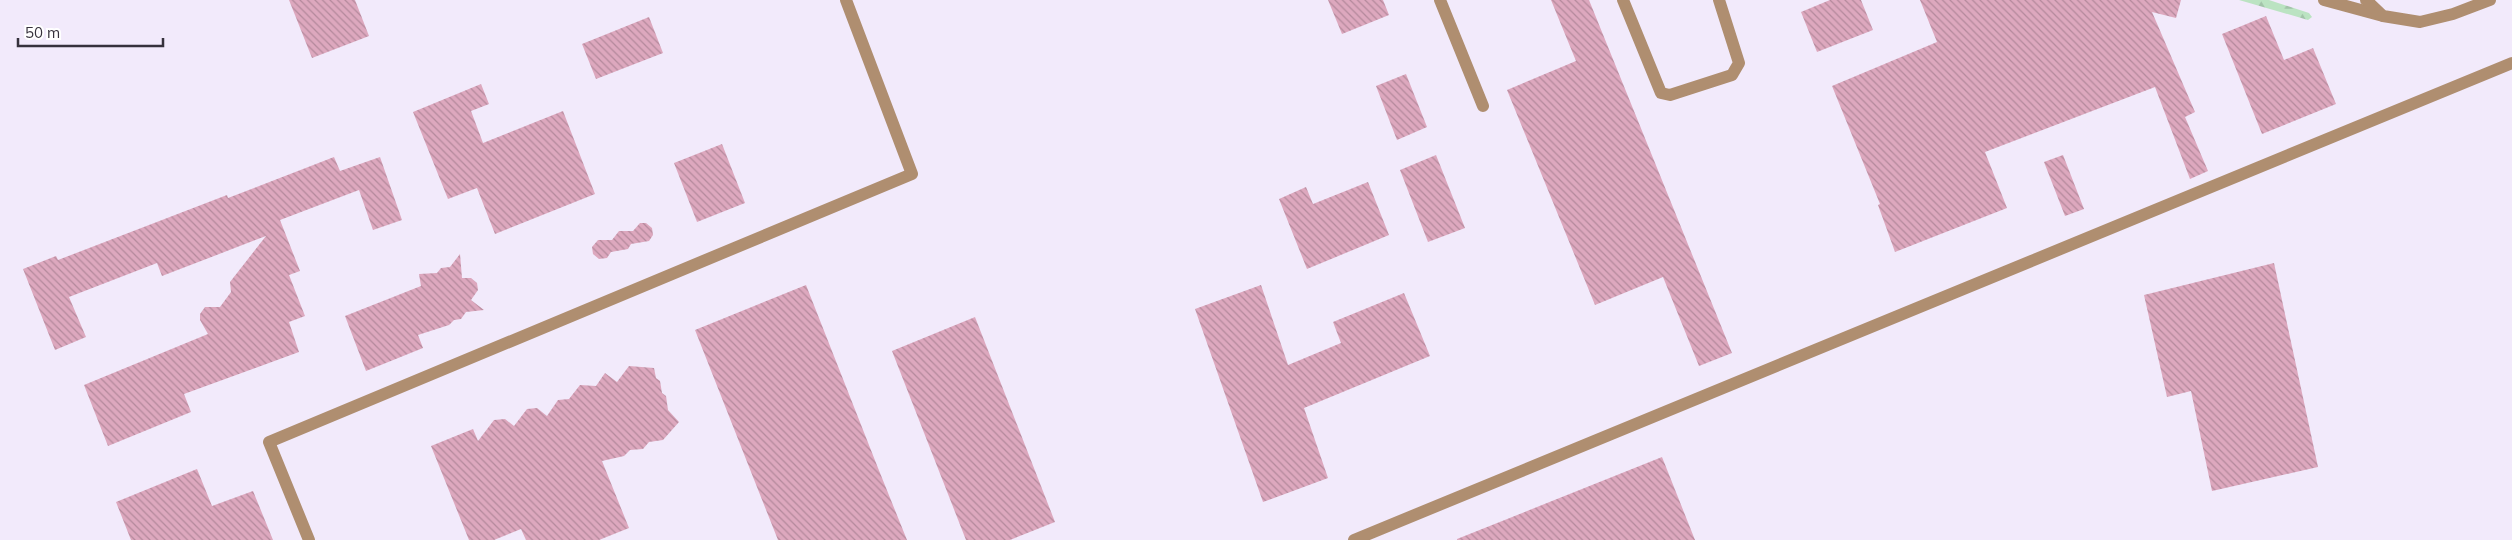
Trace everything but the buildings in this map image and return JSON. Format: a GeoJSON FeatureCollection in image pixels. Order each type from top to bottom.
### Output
{"type":"FeatureCollection","features":[{"type":"Feature","properties":{"kind":"street"},"geometry":{"type":"LineString","coordinates":[[309,540],[269,442],[912,174],[846,0]]}},
{"type":"Feature","properties":{"kind":"street"},"geometry":{"type":"LineString","coordinates":[[1440,0],[1484,106]]}},
{"type":"Feature","properties":{"kind":"street"},"geometry":{"type":"LineString","coordinates":[[1623,0],[1661,93],[1670,95],[1732,75],[1738,63],[1719,0]]}},
{"type":"Feature","properties":{"kind":"street"},"geometry":{"type":"LineString","coordinates":[[2324,0],[2382,16],[2420,22],[2453,14],[2490,0]]}},
{"type":"Feature","properties":{"kind":"street"},"geometry":{"type":"LineString","coordinates":[[2366,0],[2382,16]]}},
{"type":"Feature","properties":{"kind":"street"},"geometry":{"type":"LineString","coordinates":[[1354,540],[2512,63]]}},
{"type":"Feature","properties":{"kind":"green space"},"geometry":{"type":"Polygon","coordinates":[[[2239,0],[2269,0],[2309,13],[2312,17],[2308,20],[2239,0]]]}}]}
